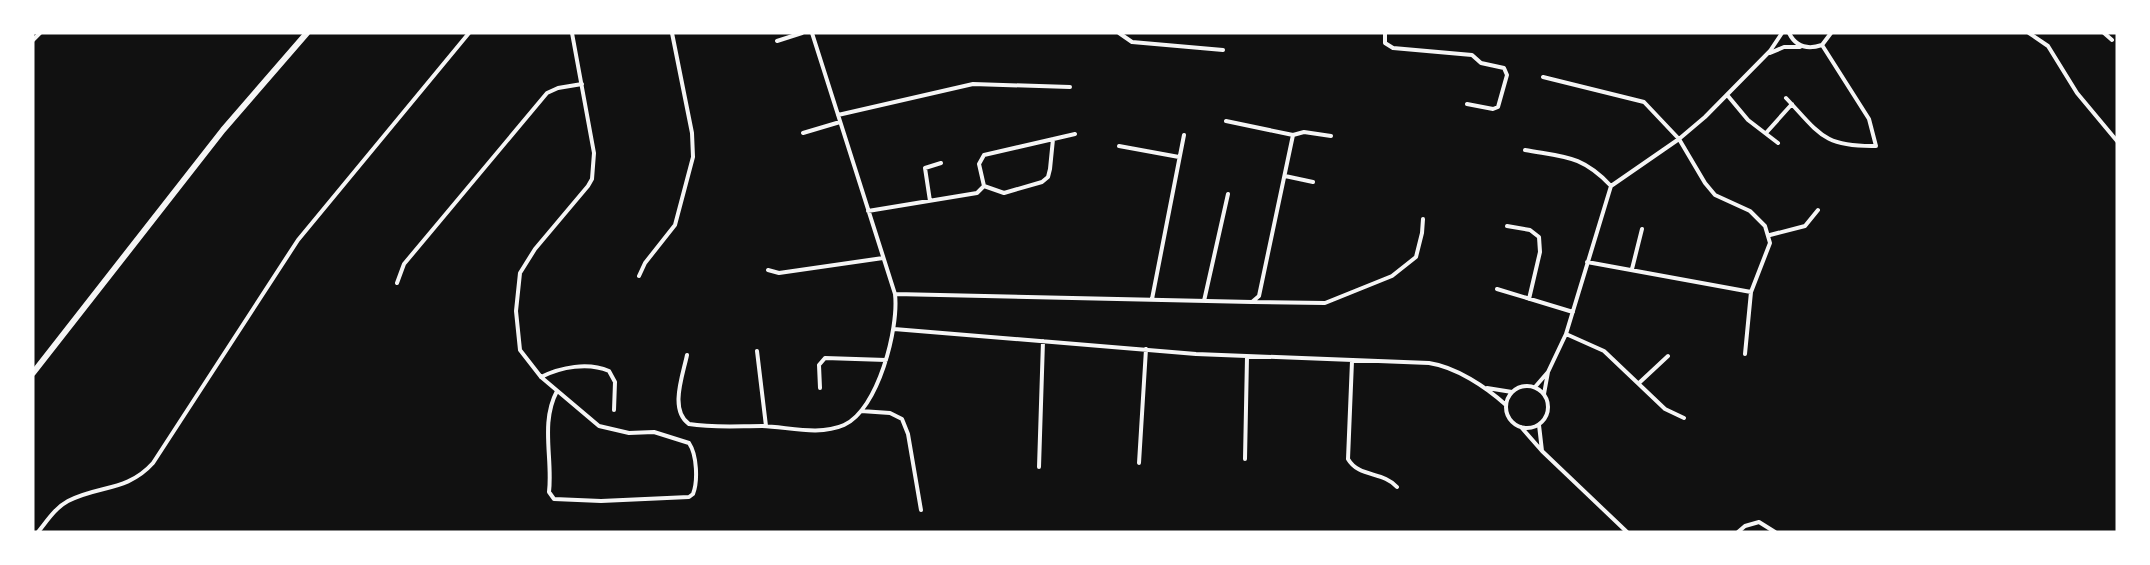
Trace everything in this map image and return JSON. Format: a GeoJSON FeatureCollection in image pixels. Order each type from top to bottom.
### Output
{"type":"FeatureCollection","features":[{"type":"Feature","properties":{"kind":"highway"},"geometry":{"type":"LineString","coordinates":[[33,373],[223,130],[308,33]]}},
{"type":"Feature","properties":{"kind":"street"},"geometry":{"type":"LineString","coordinates":[[33,40],[40,33]]}},
{"type":"Feature","properties":{"kind":"street"},"geometry":{"type":"LineString","coordinates":[[38,532],[54,512],[68,500],[131,482],[153,463],[298,240],[469,33]]}},
{"type":"Feature","properties":{"kind":"street"},"geometry":{"type":"LineString","coordinates":[[557,391],[549,414],[548,432],[549,492],[554,499],[601,501],[689,497],[695,488],[692,448],[683,440],[654,432],[629,433],[606,430],[541,377],[520,350],[516,311],[518,284],[526,261],[557,226],[592,179],[594,153],[572,33]]}},
{"type":"Feature","properties":{"kind":"street"},"geometry":{"type":"LineString","coordinates":[[639,276],[645,263],[675,225],[693,157],[692,133],[672,33]]}},
{"type":"Feature","properties":{"kind":"street"},"geometry":{"type":"LineString","coordinates":[[777,41],[802,33]]}},
{"type":"Feature","properties":{"kind":"street"},"geometry":{"type":"LineString","coordinates":[[687,355],[679,396],[680,410],[685,421],[695,425],[789,428],[833,429],[846,424],[861,411],[886,360],[897,310],[895,294],[812,33]]}},
{"type":"Feature","properties":{"kind":"street"},"geometry":{"type":"LineString","coordinates":[[1119,33],[1132,42],[1223,50]]}},
{"type":"Feature","properties":{"kind":"street"},"geometry":{"type":"LineString","coordinates":[[1385,33],[1385,43],[1393,48],[1472,55],[1481,63],[1504,68],[1507,75],[1498,107],[1493,109],[1467,104]]}},
{"type":"Feature","properties":{"kind":"street"},"geometry":{"type":"LineString","coordinates":[[1542,451],[1539,425],[1548,410],[1544,394],[1548,372],[1566,334],[1611,186],[1679,139],[1728,96],[1763,59],[1782,33]]}},
{"type":"Feature","properties":{"kind":"street"},"geometry":{"type":"LineString","coordinates":[[1789,33],[1795,43],[1804,47]]}},
{"type":"Feature","properties":{"kind":"street"},"geometry":{"type":"LineString","coordinates":[[1763,59],[1775,50],[1822,45],[1831,33]]}},
{"type":"Feature","properties":{"kind":"street"},"geometry":{"type":"LineString","coordinates":[[2029,33],[2048,46],[2077,93],[2117,139]]}},
{"type":"Feature","properties":{"kind":"street"},"geometry":{"type":"LineString","coordinates":[[2104,33],[2112,40]]}},
{"type":"Feature","properties":{"kind":"street"},"geometry":{"type":"LineString","coordinates":[[1786,98],[1828,141],[1849,146],[1876,146],[1869,119],[1822,45]]}},
{"type":"Feature","properties":{"kind":"street"},"geometry":{"type":"LineString","coordinates":[[1543,77],[1638,99],[1653,109],[1679,139],[1715,195],[1750,211],[1766,226],[1770,235],[1769,251],[1751,292],[1745,354]]}},
{"type":"Feature","properties":{"kind":"street"},"geometry":{"type":"LineString","coordinates":[[397,283],[404,264],[547,93],[558,88],[582,84]]}},
{"type":"Feature","properties":{"kind":"street"},"geometry":{"type":"LineString","coordinates":[[838,115],[973,84],[1070,87]]}},
{"type":"Feature","properties":{"kind":"street"},"geometry":{"type":"LineString","coordinates":[[1728,96],[1748,120],[1778,143]]}},
{"type":"Feature","properties":{"kind":"street"},"geometry":{"type":"LineString","coordinates":[[1766,133],[1792,104]]}},
{"type":"Feature","properties":{"kind":"street"},"geometry":{"type":"LineString","coordinates":[[1226,121],[1293,135],[1304,132],[1331,136]]}},
{"type":"Feature","properties":{"kind":"street"},"geometry":{"type":"LineString","coordinates":[[803,133],[840,122]]}},
{"type":"Feature","properties":{"kind":"street"},"geometry":{"type":"LineString","coordinates":[[984,186],[979,164],[984,154],[1075,134]]}},
{"type":"Feature","properties":{"kind":"street"},"geometry":{"type":"LineString","coordinates":[[1152,299],[1184,135]]}},
{"type":"Feature","properties":{"kind":"street"},"geometry":{"type":"LineString","coordinates":[[1252,302],[1259,296],[1293,135]]}},
{"type":"Feature","properties":{"kind":"street"},"geometry":{"type":"LineString","coordinates":[[984,186],[1008,192],[1042,182],[1048,177],[1053,139]]}},
{"type":"Feature","properties":{"kind":"street"},"geometry":{"type":"LineString","coordinates":[[1119,146],[1179,157]]}},
{"type":"Feature","properties":{"kind":"street"},"geometry":{"type":"LineString","coordinates":[[1525,150],[1583,162],[1597,171],[1611,186]]}},
{"type":"Feature","properties":{"kind":"street"},"geometry":{"type":"LineString","coordinates":[[930,201],[925,168],[942,163]]}},
{"type":"Feature","properties":{"kind":"street"},"geometry":{"type":"LineString","coordinates":[[1285,176],[1313,182]]}},
{"type":"Feature","properties":{"kind":"street"},"geometry":{"type":"LineString","coordinates":[[868,211],[977,193],[984,186]]}},
{"type":"Feature","properties":{"kind":"street"},"geometry":{"type":"LineString","coordinates":[[1204,301],[1228,194]]}},
{"type":"Feature","properties":{"kind":"street"},"geometry":{"type":"LineString","coordinates":[[1770,235],[1805,226],[1818,210]]}},
{"type":"Feature","properties":{"kind":"street"},"geometry":{"type":"LineString","coordinates":[[895,294],[1325,303],[1392,276],[1416,257],[1423,219]]}},
{"type":"Feature","properties":{"kind":"street"},"geometry":{"type":"LineString","coordinates":[[1507,226],[1530,230],[1539,237],[1540,252],[1529,299]]}},
{"type":"Feature","properties":{"kind":"street"},"geometry":{"type":"LineString","coordinates":[[1632,269],[1642,229]]}},
{"type":"Feature","properties":{"kind":"street"},"geometry":{"type":"LineString","coordinates":[[768,270],[779,273],[883,258]]}},
{"type":"Feature","properties":{"kind":"street"},"geometry":{"type":"LineString","coordinates":[[1587,262],[1751,292]]}},
{"type":"Feature","properties":{"kind":"street"},"geometry":{"type":"LineString","coordinates":[[1497,289],[1573,312]]}},
{"type":"Feature","properties":{"kind":"street"},"geometry":{"type":"LineString","coordinates":[[894,329],[1247,357],[1438,365],[1484,387],[1506,405],[1511,421],[1521,428],[1627,532]]}},
{"type":"Feature","properties":{"kind":"street"},"geometry":{"type":"LineString","coordinates":[[1566,334],[1604,351],[1665,409],[1684,418]]}},
{"type":"Feature","properties":{"kind":"street"},"geometry":{"type":"LineString","coordinates":[[1039,467],[1043,341]]}},
{"type":"Feature","properties":{"kind":"street"},"geometry":{"type":"LineString","coordinates":[[1139,463],[1146,349]]}},
{"type":"Feature","properties":{"kind":"street"},"geometry":{"type":"LineString","coordinates":[[757,351],[766,426]]}},
{"type":"Feature","properties":{"kind":"street"},"geometry":{"type":"LineString","coordinates":[[1639,383],[1668,356]]}},
{"type":"Feature","properties":{"kind":"street"},"geometry":{"type":"LineString","coordinates":[[1245,459],[1247,357]]}},
{"type":"Feature","properties":{"kind":"street"},"geometry":{"type":"LineString","coordinates":[[820,388],[819,365],[825,358],[886,360]]}},
{"type":"Feature","properties":{"kind":"street"},"geometry":{"type":"LineString","coordinates":[[1352,361],[1348,459],[1357,470],[1383,476],[1397,487]]}},
{"type":"Feature","properties":{"kind":"street"},"geometry":{"type":"LineString","coordinates":[[541,377],[567,368],[597,368],[609,371],[615,382],[614,410]]}},
{"type":"Feature","properties":{"kind":"street"},"geometry":{"type":"LineString","coordinates":[[1535,387],[1548,372]]}},
{"type":"Feature","properties":{"kind":"street"},"geometry":{"type":"LineString","coordinates":[[1484,387],[1512,392]]}},
{"type":"Feature","properties":{"kind":"street"},"geometry":{"type":"LineString","coordinates":[[1506,405],[1512,392],[1521,387],[1535,387],[1544,394]]}},
{"type":"Feature","properties":{"kind":"street"},"geometry":{"type":"LineString","coordinates":[[861,411],[890,413],[902,419],[908,434],[921,510]]}},
{"type":"Feature","properties":{"kind":"street"},"geometry":{"type":"LineString","coordinates":[[1521,428],[1539,425]]}},
{"type":"Feature","properties":{"kind":"street"},"geometry":{"type":"LineString","coordinates":[[1738,532],[1744,525],[1759,522],[1774,532]]}}]}
